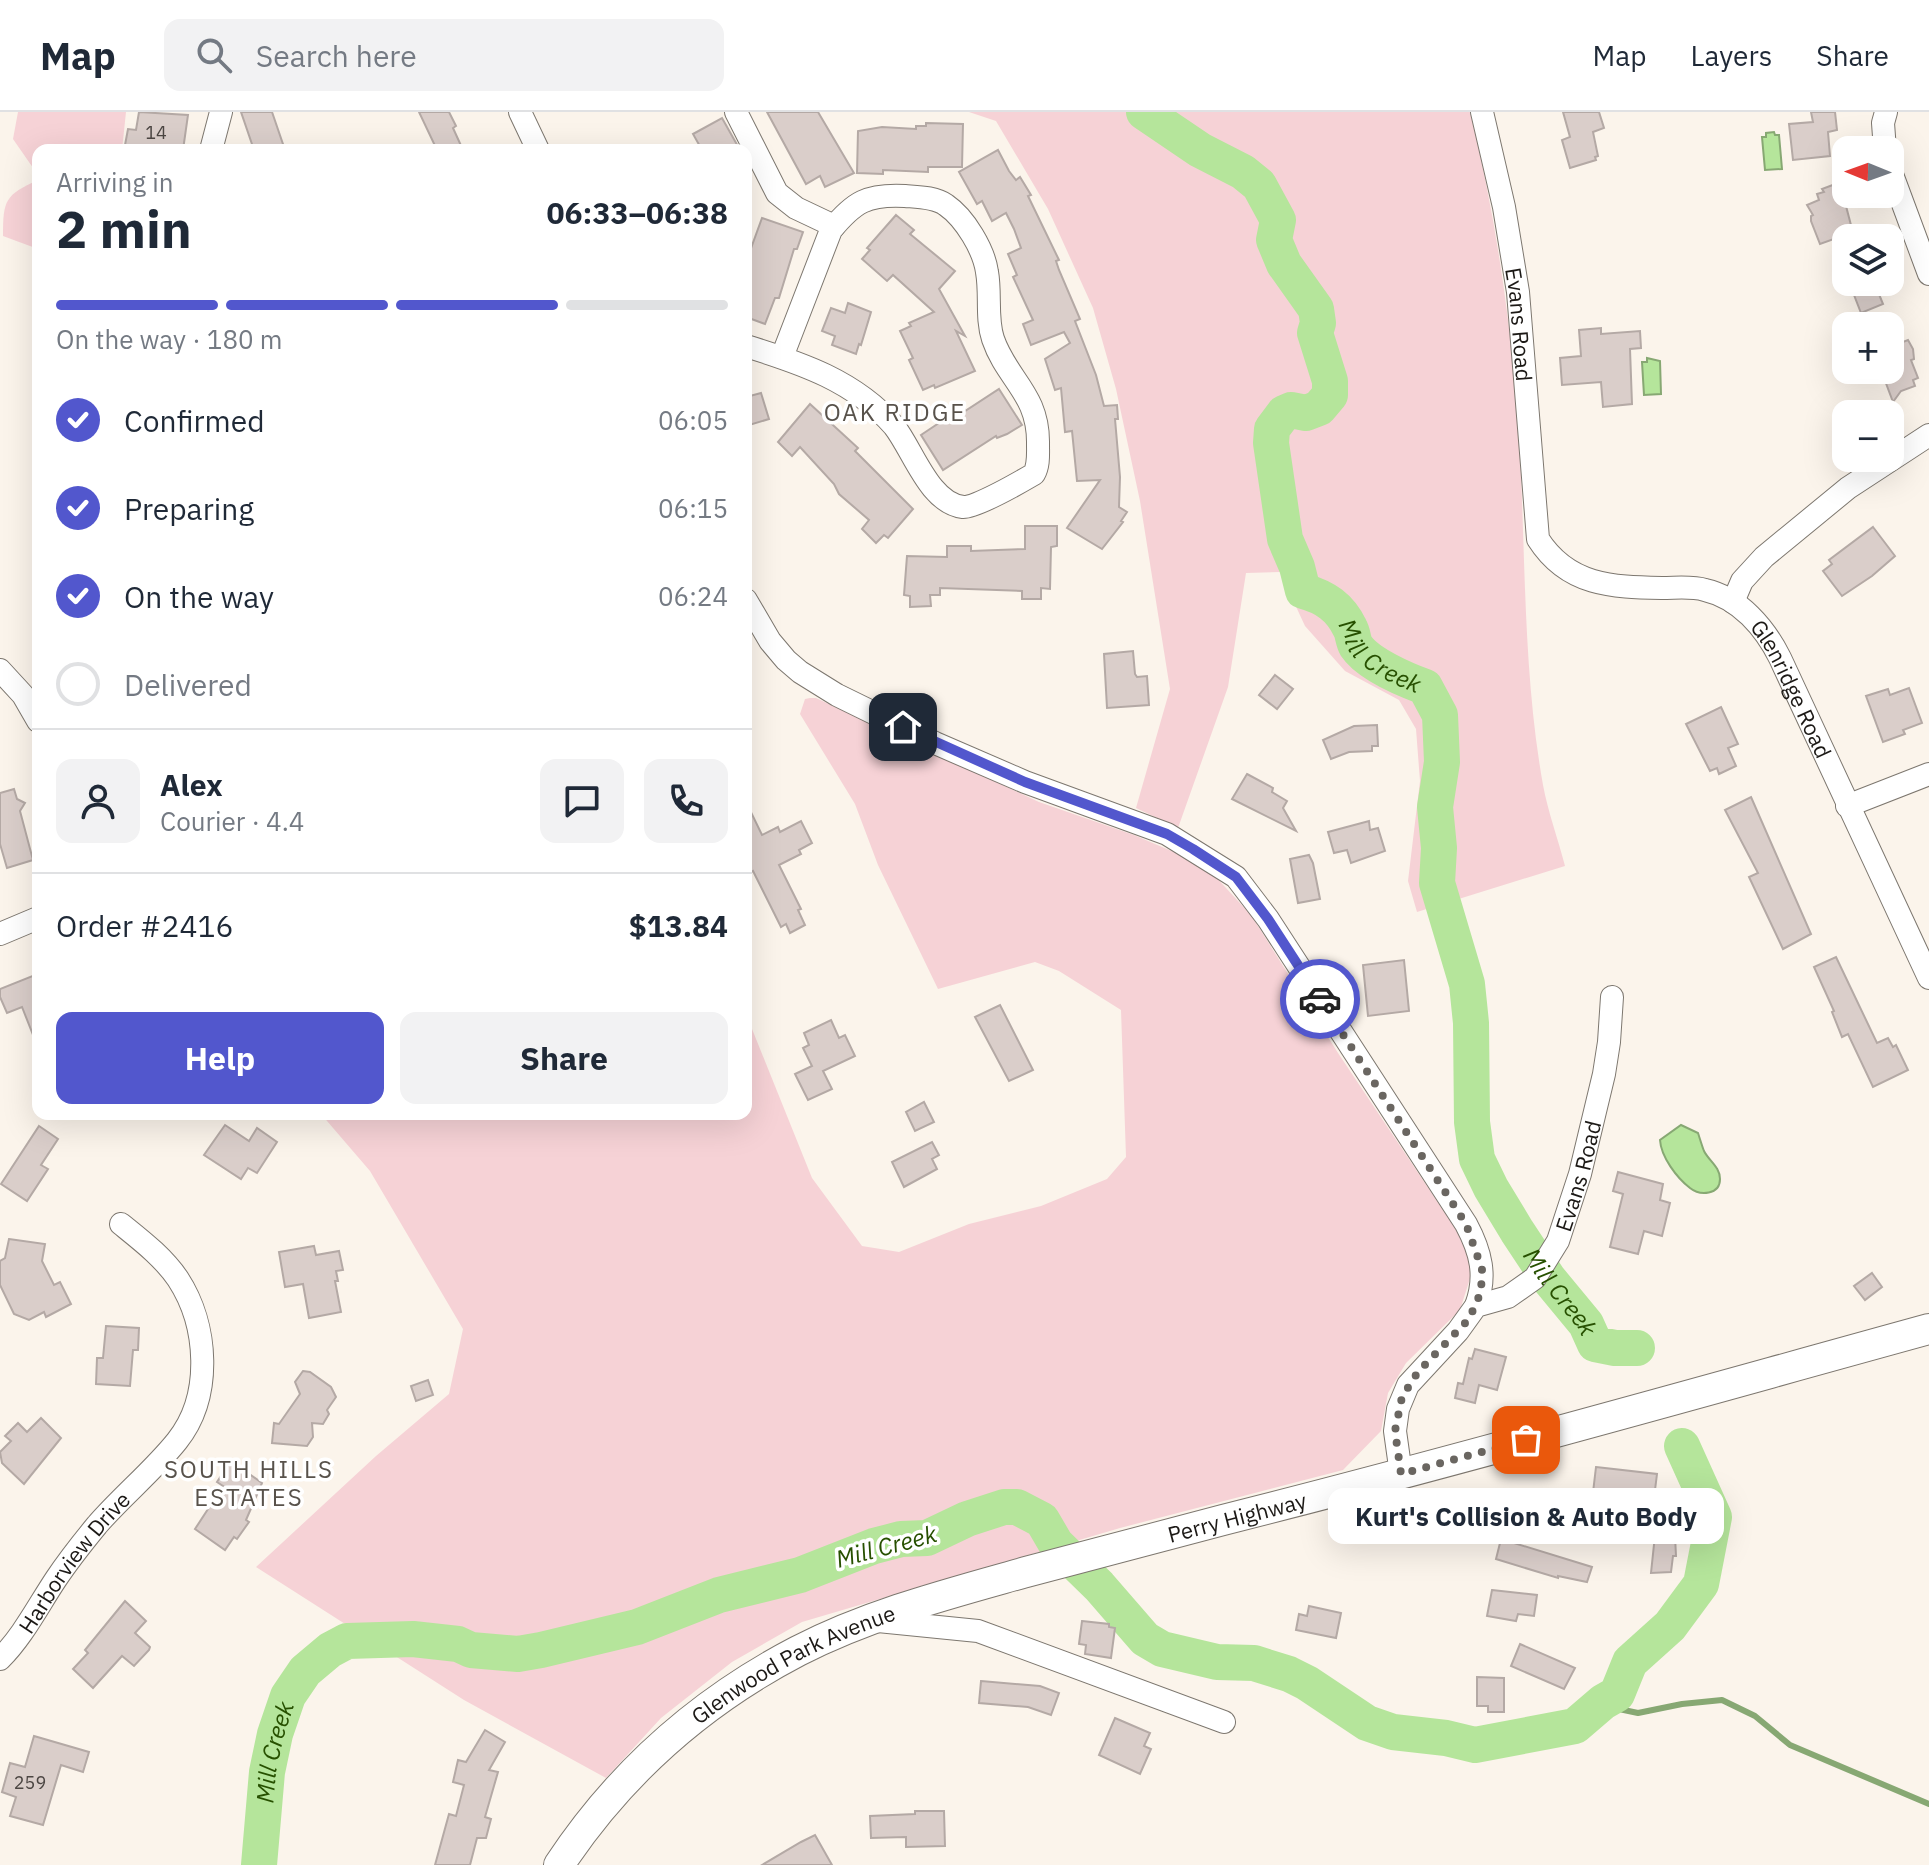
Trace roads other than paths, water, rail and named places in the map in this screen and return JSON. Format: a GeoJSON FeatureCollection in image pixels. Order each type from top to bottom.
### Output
{"type":"FeatureCollection","features":[{"type":"Feature","properties":{"kind":"main road","name":"Perry Highway"},"geometry":{"type":"LineString","coordinates":[[869,1620],[902,1607],[1051,1565],[1401,1474],[1929,1329]]}},
{"type":"Feature","properties":{"kind":"main road","name":"Glenwood Park Avenue"},"geometry":{"type":"LineString","coordinates":[[559,1865],[612,1794],[683,1726],[758,1674],[801,1650],[869,1620]]}},
{"type":"Feature","properties":{"kind":"street"},"geometry":{"type":"LineString","coordinates":[[213,144],[221,112]]}},
{"type":"Feature","properties":{"kind":"street"},"geometry":{"type":"LineString","coordinates":[[520,112],[535,144]]}},
{"type":"Feature","properties":{"kind":"street"},"geometry":{"type":"LineString","coordinates":[[736,112],[777,193],[796,208],[834,226]]}},
{"type":"Feature","properties":{"kind":"street","name":"Evans Road"},"geometry":{"type":"LineString","coordinates":[[1482,112],[1504,207],[1518,292],[1538,539]]}},
{"type":"Feature","properties":{"kind":"street"},"geometry":{"type":"LineString","coordinates":[[1884,136],[1886,112]]}},
{"type":"Feature","properties":{"kind":"street"},"geometry":{"type":"LineString","coordinates":[[752,348],[829,375],[869,403],[894,426],[925,477],[950,503],[969,508],[1034,474],[1037,469],[1035,413],[993,338],[984,259],[966,226],[946,205],[933,199],[909,196],[857,202],[834,226],[782,357]]}},
{"type":"Feature","properties":{"kind":"street"},"geometry":{"type":"LineString","coordinates":[[1904,207],[1929,274]]}},
{"type":"Feature","properties":{"kind":"street"},"geometry":{"type":"LineString","coordinates":[[1733,602],[1742,581],[1764,557],[1848,488],[1929,435]]}},
{"type":"Feature","properties":{"kind":"street","name":"Glenridge Road"},"geometry":{"type":"LineString","coordinates":[[1538,539],[1559,564],[1599,584],[1694,588],[1713,592],[1733,602],[1753,618],[1775,647],[1929,978]]}},
{"type":"Feature","properties":{"kind":"street"},"geometry":{"type":"LineString","coordinates":[[752,610],[770,641],[786,660],[837,695],[1011,777],[1167,834],[1236,877],[1268,919],[1466,1224],[1479,1256],[1483,1280],[1476,1306],[1458,1331],[1418,1372],[1402,1397],[1395,1431],[1401,1474]]}},
{"type":"Feature","properties":{"kind":"street"},"geometry":{"type":"LineString","coordinates":[[0,670],[23,695],[32,711]]}},
{"type":"Feature","properties":{"kind":"street"},"geometry":{"type":"LineString","coordinates":[[1847,806],[1929,774]]}},
{"type":"Feature","properties":{"kind":"street"},"geometry":{"type":"LineString","coordinates":[[0,934],[32,921]]}},
{"type":"Feature","properties":{"kind":"street","name":"Evans Road"},"geometry":{"type":"LineString","coordinates":[[1476,1306],[1508,1297],[1535,1278],[1558,1241],[1580,1174],[1604,1074],[1612,997]]}},
{"type":"Feature","properties":{"kind":"street","name":"Harborview Drive"},"geometry":{"type":"LineString","coordinates":[[0,1659],[11,1648],[57,1577],[97,1524],[180,1439],[201,1387],[204,1360],[189,1299],[178,1278],[157,1253],[121,1224]]}},
{"type":"Feature","properties":{"kind":"street","name":"Glenwood Park Avenue"},"geometry":{"type":"LineString","coordinates":[[869,1620],[978,1631],[1224,1722]]}},
{"type":"Feature","properties":{"kind":"waterway","name":"Mill Creek"},"geometry":{"type":"LineString","coordinates":[[1144,112],[1200,150],[1243,172],[1259,185],[1278,220],[1274,240],[1284,264],[1316,309],[1318,323],[1315,333],[1330,381],[1330,395],[1319,408],[1306,413],[1291,410],[1284,413],[1272,429],[1271,443],[1285,539],[1303,591],[1318,596],[1337,609],[1350,628],[1356,646],[1369,659],[1425,687],[1440,715],[1442,762],[1435,807],[1439,848],[1437,883],[1467,984],[1471,1023],[1472,1122],[1477,1159],[1517,1231],[1548,1278],[1586,1324],[1595,1344],[1637,1348]]}},
{"type":"Feature","properties":{"kind":"waterway","name":"Mill Creek"},"geometry":{"type":"LineString","coordinates":[[259,1865],[267,1772],[275,1734],[288,1696],[305,1671],[330,1650],[347,1641],[413,1639],[458,1644],[471,1650],[518,1654],[541,1650],[637,1627],[719,1595],[800,1575],[874,1546],[901,1539],[927,1538],[967,1519],[1004,1507],[1017,1507],[1042,1520],[1056,1544],[1099,1586],[1145,1639],[1162,1649],[1217,1662],[1254,1663],[1289,1674],[1367,1723],[1393,1732],[1475,1745],[1575,1726],[1617,1694],[1630,1662],[1670,1626],[1701,1584],[1714,1517],[1682,1446]]}},
{"type":"Feature","properties":{"kind":"waterway","name":"Mill Creek"},"geometry":{"type":"LineString","coordinates":[[1600,1705],[1638,1713],[1722,1700],[1755,1716],[1790,1745],[1929,1804]]}},
{"type":"Feature","properties":{"kind":"place","name":"Kurt's Collision & Auto Body"},"geometry":{"type":"Point","coordinates":[1526,1440]}},
{"type":"Feature","properties":{"kind":"district","name":"OAK RIDGE"},"geometry":{"type":"Point","coordinates":[895,412]}},
{"type":"Feature","properties":{"kind":"district","name":"SOUTH HILLS ESTATES"},"geometry":{"type":"Point","coordinates":[249,1483]}}]}
